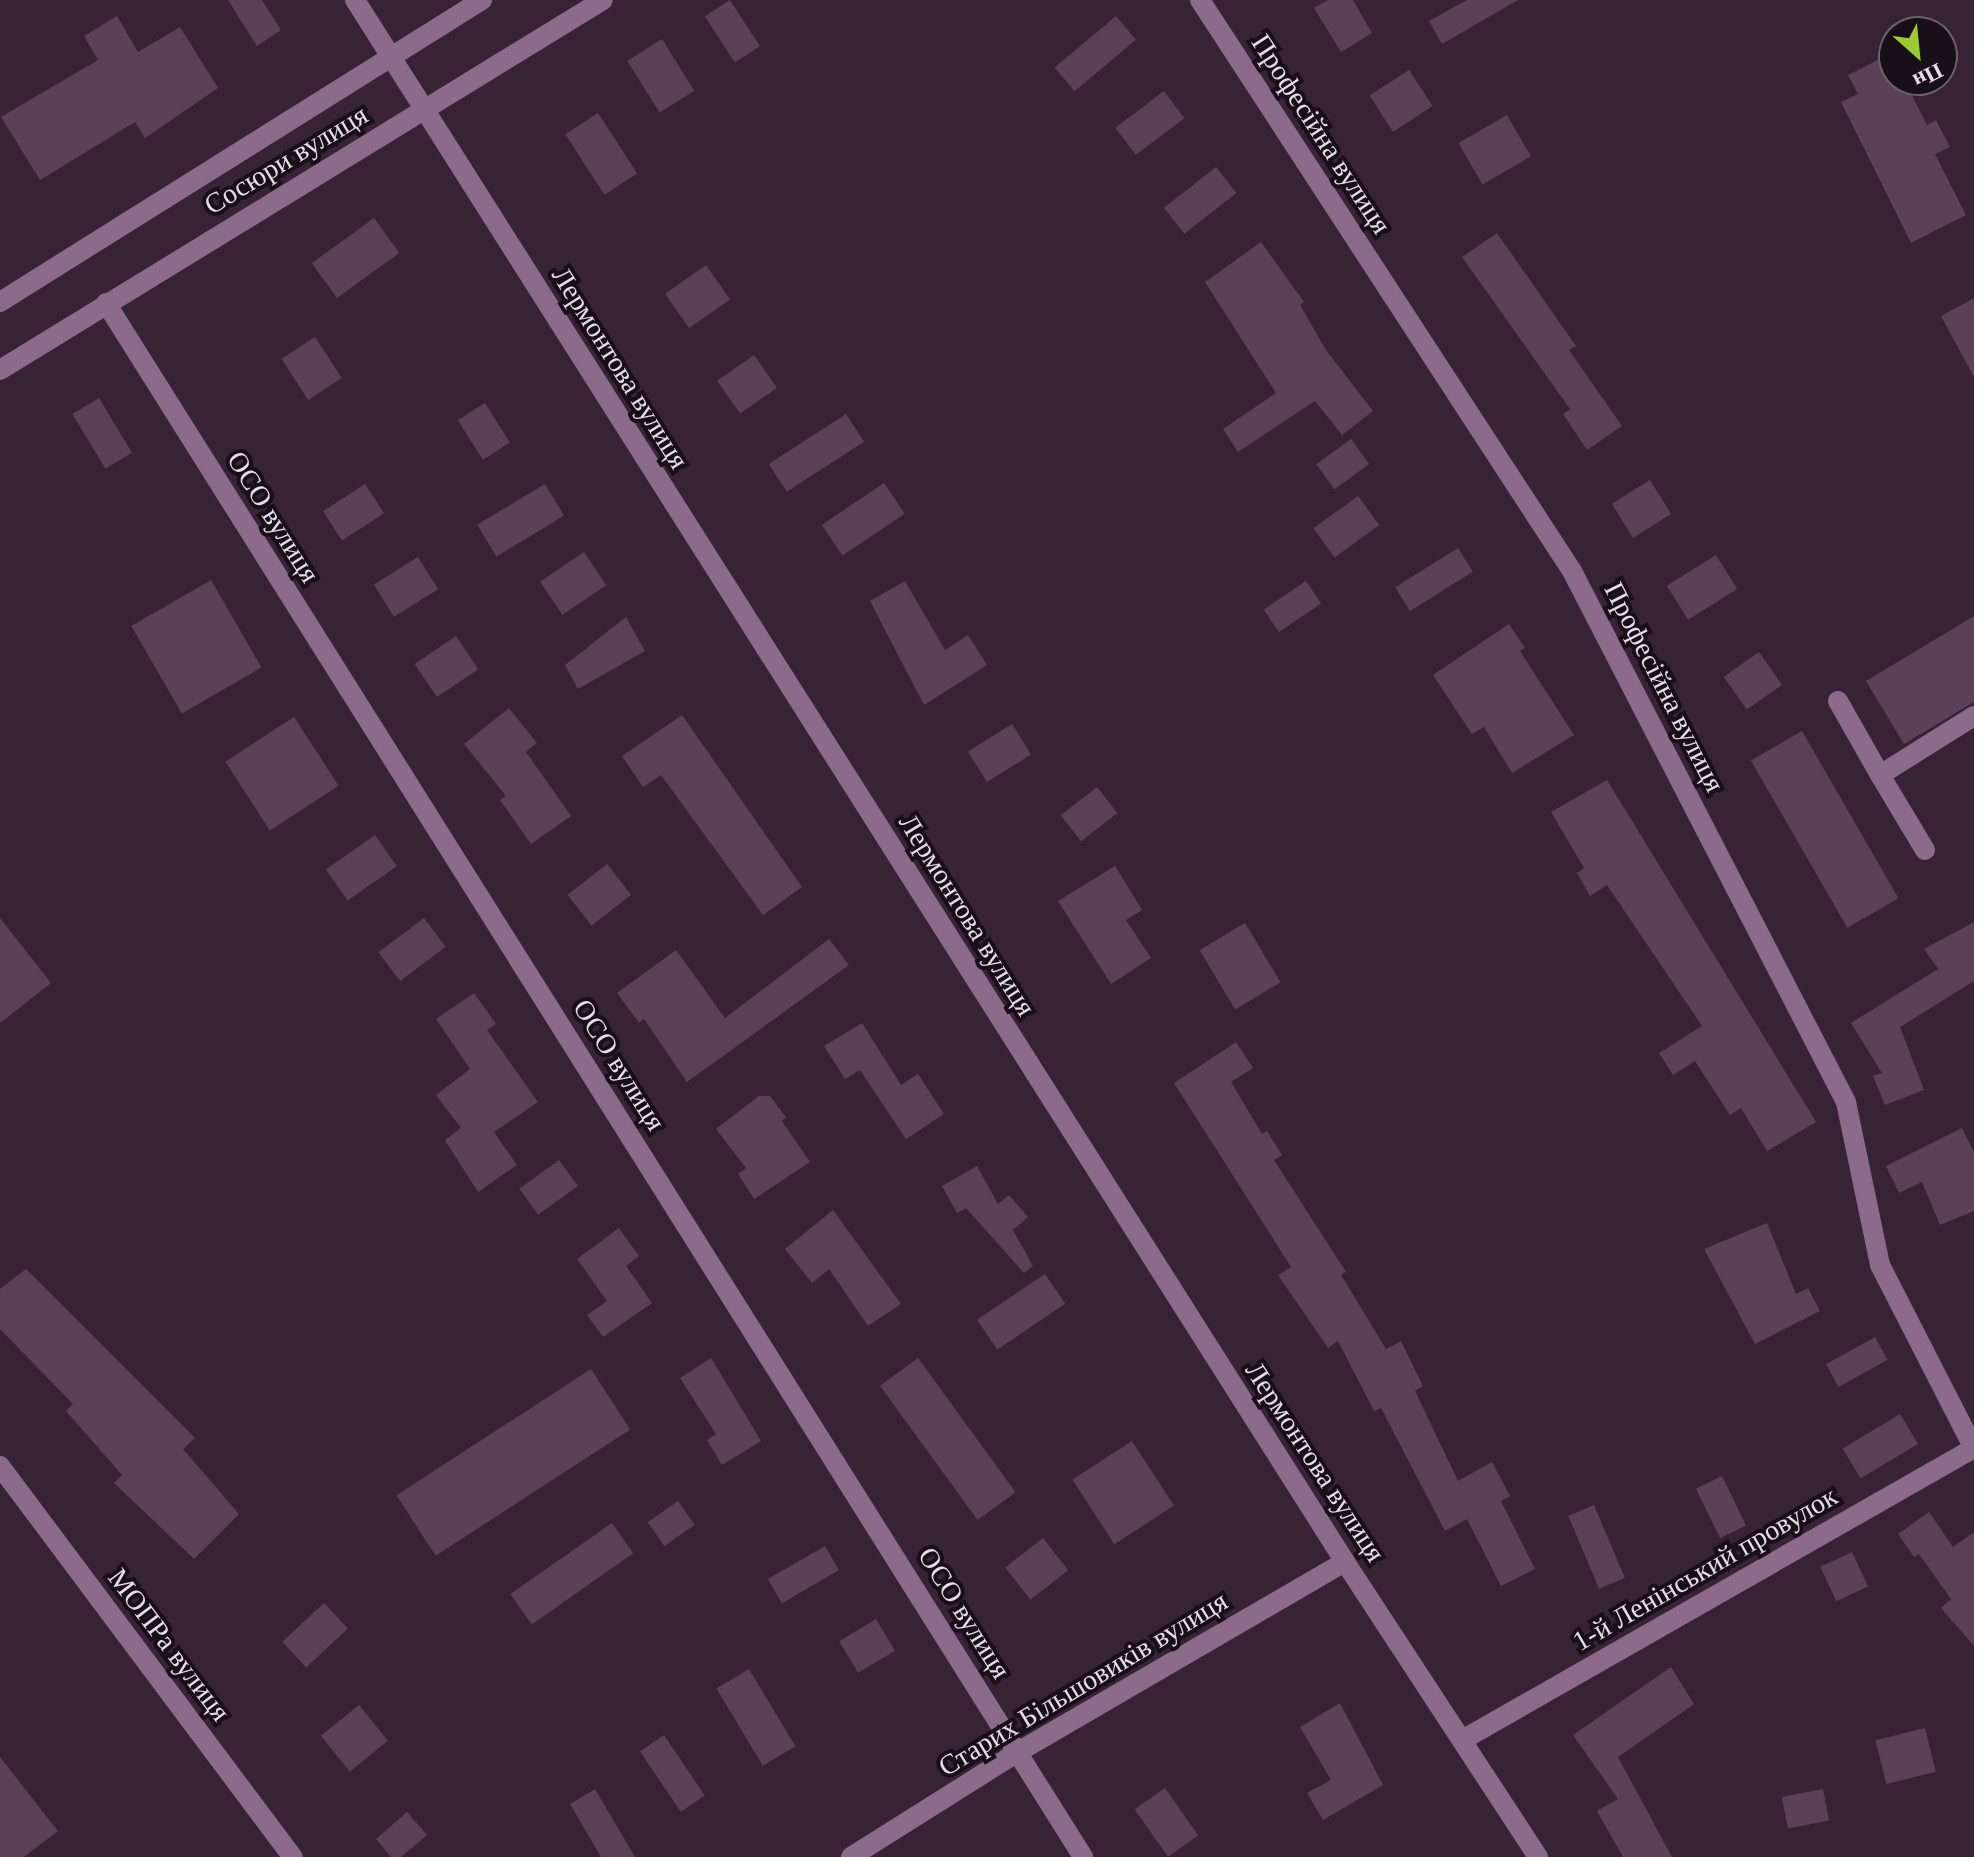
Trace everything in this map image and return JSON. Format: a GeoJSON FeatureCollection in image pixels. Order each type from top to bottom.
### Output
{"type":"FeatureCollection","features":[{"type":"Feature","properties":{"kind":"street","name":"Лермонтова вулиця"},"geometry":{"type":"LineString","coordinates":[[355,0],[1345,1562],[1464,1739],[1538,1857]]}},
{"type":"Feature","properties":{"kind":"street","name":"Сосюри вулиця"},"geometry":{"type":"LineString","coordinates":[[0,302],[389,55],[482,0]]}},
{"type":"Feature","properties":{"kind":"street","name":"Сосюри вулиця"},"geometry":{"type":"LineString","coordinates":[[0,370],[603,0]]}},
{"type":"Feature","properties":{"kind":"street","name":"Професійна вулиця"},"geometry":{"type":"LineString","coordinates":[[1200,0],[1572,571],[1846,1102],[1880,1265],[1974,1449]]}},
{"type":"Feature","properties":{"kind":"street","name":"ОСО вулиця"},"geometry":{"type":"LineString","coordinates":[[106,303],[1083,1857]]}},
{"type":"Feature","properties":{"kind":"street"},"geometry":{"type":"LineString","coordinates":[[1838,701],[1925,850]]}},
{"type":"Feature","properties":{"kind":"street"},"geometry":{"type":"LineString","coordinates":[[1880,775],[1974,716]]}},
{"type":"Feature","properties":{"kind":"street","name":"1-й Ленінський провулок"},"geometry":{"type":"LineString","coordinates":[[1464,1739],[1974,1449]]}},
{"type":"Feature","properties":{"kind":"street","name":"МОПРа вулиця"},"geometry":{"type":"LineString","coordinates":[[0,1466],[293,1857]]}},
{"type":"Feature","properties":{"kind":"street","name":"Старих Більшовиків вулиця"},"geometry":{"type":"LineString","coordinates":[[851,1857],[1018,1752],[1345,1562]]}},
{"type":"Feature","properties":{"kind":"building"},"geometry":{"type":"Polygon","coordinates":[[[228,0],[262,0],[281,30],[257,46],[228,0]]]}},
{"type":"Feature","properties":{"kind":"building"},"geometry":{"type":"Polygon","coordinates":[[[730,0],[760,46],[735,62],[705,16],[730,0]]]}},
{"type":"Feature","properties":{"kind":"building"},"geometry":{"type":"Polygon","coordinates":[[[1328,0],[1353,0],[1372,33],[1341,52],[1314,8],[1328,0]]]}},
{"type":"Feature","properties":{"kind":"building"},"geometry":{"type":"Polygon","coordinates":[[[1467,0],[1518,0],[1442,44],[1429,21],[1467,0]]]}},
{"type":"Feature","properties":{"kind":"building"},"geometry":{"type":"Polygon","coordinates":[[[117,16],[138,52],[180,27],[218,88],[145,138],[135,122],[40,180],[1,117],[98,60],[84,36],[117,16]]]}},
{"type":"Feature","properties":{"kind":"building"},"geometry":{"type":"Polygon","coordinates":[[[1116,16],[1136,40],[1075,91],[1055,67],[1116,16]]]}},
{"type":"Feature","properties":{"kind":"building"},"geometry":{"type":"Polygon","coordinates":[[[662,39],[694,91],[660,112],[627,61],[662,39]]]}},
{"type":"Feature","properties":{"kind":"building"},"geometry":{"type":"Polygon","coordinates":[[[1878,60],[1878,96],[1912,96],[1927,125],[1936,120],[1950,147],[1935,154],[1966,215],[1911,243],[1841,102],[1858,94],[1848,75],[1878,60]]]}},
{"type":"Feature","properties":{"kind":"building"},"geometry":{"type":"Polygon","coordinates":[[[1409,70],[1432,106],[1393,132],[1370,96],[1409,70]]]}},
{"type":"Feature","properties":{"kind":"building"},"geometry":{"type":"Polygon","coordinates":[[[1164,91],[1184,118],[1136,155],[1115,128],[1164,91]]]}},
{"type":"Feature","properties":{"kind":"building"},"geometry":{"type":"Polygon","coordinates":[[[598,113],[637,173],[605,195],[565,134],[598,113]]]}},
{"type":"Feature","properties":{"kind":"building"},"geometry":{"type":"Polygon","coordinates":[[[1507,115],[1531,157],[1483,185],[1459,143],[1507,115]]]}},
{"type":"Feature","properties":{"kind":"building"},"geometry":{"type":"Polygon","coordinates":[[[1216,167],[1236,193],[1184,234],[1164,208],[1216,167]]]}},
{"type":"Feature","properties":{"kind":"building"},"geometry":{"type":"Polygon","coordinates":[[[374,218],[399,253],[337,298],[312,263],[374,218]]]}},
{"type":"Feature","properties":{"kind":"building"},"geometry":{"type":"Polygon","coordinates":[[[1497,233],[1576,346],[1569,350],[1622,426],[1587,450],[1563,414],[1570,409],[1462,257],[1497,233]]]}},
{"type":"Feature","properties":{"kind":"building"},"geometry":{"type":"Polygon","coordinates":[[[1261,242],[1304,302],[1300,305],[1326,350],[1373,411],[1342,435],[1315,401],[1238,452],[1223,429],[1276,393],[1205,282],[1261,242]]]}},
{"type":"Feature","properties":{"kind":"building"},"geometry":{"type":"Polygon","coordinates":[[[706,265],[730,299],[689,328],[665,294],[706,265]]]}},
{"type":"Feature","properties":{"kind":"building"},"geometry":{"type":"Polygon","coordinates":[[[1974,298],[1974,377],[1941,316],[1974,298]]]}},
{"type":"Feature","properties":{"kind":"building"},"geometry":{"type":"Polygon","coordinates":[[[315,337],[342,378],[308,400],[281,359],[315,337]]]}},
{"type":"Feature","properties":{"kind":"building"},"geometry":{"type":"Polygon","coordinates":[[[754,355],[777,388],[740,414],[717,381],[754,355]]]}},
{"type":"Feature","properties":{"kind":"building"},"geometry":{"type":"Polygon","coordinates":[[[99,398],[132,453],[105,469],[72,414],[99,398]]]}},
{"type":"Feature","properties":{"kind":"building"},"geometry":{"type":"Polygon","coordinates":[[[485,403],[510,443],[483,460],[458,420],[485,403]]]}},
{"type":"Feature","properties":{"kind":"building"},"geometry":{"type":"Polygon","coordinates":[[[846,414],[864,442],[787,492],[769,464],[846,414]]]}},
{"type":"Feature","properties":{"kind":"building"},"geometry":{"type":"Polygon","coordinates":[[[1351,439],[1369,464],[1334,489],[1316,464],[1351,439]]]}},
{"type":"Feature","properties":{"kind":"building"},"geometry":{"type":"Polygon","coordinates":[[[1650,480],[1671,514],[1633,538],[1612,504],[1650,480]]]}},
{"type":"Feature","properties":{"kind":"building"},"geometry":{"type":"Polygon","coordinates":[[[884,483],[905,514],[843,556],[822,525],[884,483]]]}},
{"type":"Feature","properties":{"kind":"building"},"geometry":{"type":"Polygon","coordinates":[[[365,484],[384,513],[342,541],[323,511],[365,484]]]}},
{"type":"Feature","properties":{"kind":"building"},"geometry":{"type":"Polygon","coordinates":[[[545,484],[564,516],[496,556],[477,525],[545,484]]]}},
{"type":"Feature","properties":{"kind":"building"},"geometry":{"type":"Polygon","coordinates":[[[1358,496],[1379,525],[1335,557],[1314,528],[1358,496]]]}},
{"type":"Feature","properties":{"kind":"building"},"geometry":{"type":"Polygon","coordinates":[[[1458,548],[1473,572],[1410,611],[1395,587],[1458,548]]]}},
{"type":"Feature","properties":{"kind":"building"},"geometry":{"type":"Polygon","coordinates":[[[584,552],[606,585],[562,615],[540,582],[584,552]]]}},
{"type":"Feature","properties":{"kind":"building"},"geometry":{"type":"Polygon","coordinates":[[[1716,555],[1737,589],[1688,620],[1667,586],[1716,555]]]}},
{"type":"Feature","properties":{"kind":"building"},"geometry":{"type":"Polygon","coordinates":[[[418,557],[438,589],[394,617],[374,585],[418,557]]]}},
{"type":"Feature","properties":{"kind":"building"},"geometry":{"type":"Polygon","coordinates":[[[211,580],[262,667],[182,713],[131,626],[211,580]]]}},
{"type":"Feature","properties":{"kind":"building"},"geometry":{"type":"Polygon","coordinates":[[[905,581],[945,650],[968,635],[987,665],[924,705],[870,601],[905,581]]]}},
{"type":"Feature","properties":{"kind":"building"},"geometry":{"type":"Polygon","coordinates":[[[1306,581],[1321,603],[1279,632],[1264,610],[1306,581]]]}},
{"type":"Feature","properties":{"kind":"building"},"geometry":{"type":"Polygon","coordinates":[[[1974,616],[1974,702],[1904,744],[1866,681],[1974,616]]]}},
{"type":"Feature","properties":{"kind":"building"},"geometry":{"type":"Polygon","coordinates":[[[626,617],[645,651],[578,689],[565,665],[626,617]]]}},
{"type":"Feature","properties":{"kind":"building"},"geometry":{"type":"Polygon","coordinates":[[[1509,624],[1525,648],[1520,651],[1574,735],[1512,773],[1484,727],[1472,734],[1433,675],[1509,624]]]}},
{"type":"Feature","properties":{"kind":"building"},"geometry":{"type":"Polygon","coordinates":[[[456,636],[478,669],[437,697],[415,664],[456,636]]]}},
{"type":"Feature","properties":{"kind":"building"},"geometry":{"type":"Polygon","coordinates":[[[1759,652],[1782,685],[1747,709],[1724,677],[1759,652]]]}},
{"type":"Feature","properties":{"kind":"building"},"geometry":{"type":"Polygon","coordinates":[[[509,708],[537,743],[526,752],[571,816],[531,844],[500,800],[506,796],[464,744],[509,708]]]}},
{"type":"Feature","properties":{"kind":"building"},"geometry":{"type":"Polygon","coordinates":[[[682,715],[802,887],[763,915],[661,775],[643,787],[622,756],[682,715]]]}},
{"type":"Feature","properties":{"kind":"building"},"geometry":{"type":"Polygon","coordinates":[[[294,717],[339,786],[270,830],[225,762],[294,717]]]}},
{"type":"Feature","properties":{"kind":"building"},"geometry":{"type":"Polygon","coordinates":[[[1012,724],[1031,755],[987,782],[968,752],[1012,724]]]}},
{"type":"Feature","properties":{"kind":"building"},"geometry":{"type":"Polygon","coordinates":[[[1802,731],[1898,898],[1847,928],[1751,761],[1802,731]]]}},
{"type":"Feature","properties":{"kind":"building"},"geometry":{"type":"Polygon","coordinates":[[[1607,780],[1816,1122],[1767,1151],[1741,1108],[1730,1115],[1695,1061],[1673,1075],[1659,1053],[1702,1026],[1607,885],[1590,896],[1577,873],[1584,868],[1551,812],[1607,780]]]}},
{"type":"Feature","properties":{"kind":"building"},"geometry":{"type":"Polygon","coordinates":[[[1097,787],[1117,813],[1081,841],[1061,815],[1097,787]]]}},
{"type":"Feature","properties":{"kind":"building"},"geometry":{"type":"Polygon","coordinates":[[[375,835],[397,866],[348,901],[326,869],[375,835]]]}},
{"type":"Feature","properties":{"kind":"building"},"geometry":{"type":"Polygon","coordinates":[[[607,864],[631,895],[592,926],[568,895],[607,864]]]}},
{"type":"Feature","properties":{"kind":"building"},"geometry":{"type":"Polygon","coordinates":[[[1115,866],[1142,910],[1126,920],[1151,958],[1111,984],[1058,901],[1115,866]]]}},
{"type":"Feature","properties":{"kind":"building"},"geometry":{"type":"Polygon","coordinates":[[[0,918],[51,983],[0,1023],[0,918]]]}},
{"type":"Feature","properties":{"kind":"building"},"geometry":{"type":"Polygon","coordinates":[[[424,918],[446,947],[400,981],[378,952],[424,918]]]}},
{"type":"Feature","properties":{"kind":"building"},"geometry":{"type":"Polygon","coordinates":[[[1974,922],[1974,981],[1900,1027],[1924,1090],[1885,1105],[1873,1076],[1882,1073],[1851,1023],[1938,969],[1924,949],[1974,922]]]}},
{"type":"Feature","properties":{"kind":"building"},"geometry":{"type":"Polygon","coordinates":[[[1245,923],[1281,982],[1235,1009],[1200,950],[1245,923]]]}},
{"type":"Feature","properties":{"kind":"building"},"geometry":{"type":"Polygon","coordinates":[[[829,939],[849,965],[687,1082],[644,1019],[639,1023],[617,993],[676,950],[725,1018],[829,939]]]}},
{"type":"Feature","properties":{"kind":"building"},"geometry":{"type":"Polygon","coordinates":[[[474,993],[496,1024],[487,1030],[538,1102],[494,1132],[517,1165],[478,1192],[445,1140],[461,1128],[436,1095],[470,1069],[436,1019],[474,993]]]}},
{"type":"Feature","properties":{"kind":"building"},"geometry":{"type":"Polygon","coordinates":[[[862,1023],[901,1085],[918,1074],[944,1114],[906,1139],[860,1070],[845,1079],[824,1046],[862,1023]]]}},
{"type":"Feature","properties":{"kind":"building"},"geometry":{"type":"Polygon","coordinates":[[[1236,1042],[1253,1068],[1231,1082],[1262,1134],[1267,1131],[1282,1155],[1274,1160],[1346,1272],[1341,1275],[1386,1349],[1401,1341],[1423,1386],[1415,1391],[1458,1481],[1492,1462],[1510,1496],[1501,1501],[1535,1569],[1501,1586],[1467,1519],[1445,1531],[1381,1408],[1374,1411],[1338,1341],[1328,1348],[1278,1275],[1291,1267],[1174,1083],[1236,1042]]]}},
{"type":"Feature","properties":{"kind":"building"},"geometry":{"type":"Polygon","coordinates":[[[759,1096],[770,1096],[786,1117],[782,1121],[810,1162],[754,1199],[738,1174],[746,1168],[716,1129],[759,1096]]]}},
{"type":"Feature","properties":{"kind":"building"},"geometry":{"type":"Polygon","coordinates":[[[1962,1128],[1974,1152],[1974,1211],[1940,1225],[1922,1182],[1899,1193],[1886,1166],[1962,1128]]]}},
{"type":"Feature","properties":{"kind":"building"},"geometry":{"type":"Polygon","coordinates":[[[559,1160],[578,1186],[538,1215],[519,1189],[559,1160]]]}},
{"type":"Feature","properties":{"kind":"building"},"geometry":{"type":"Polygon","coordinates":[[[977,1166],[998,1204],[1009,1195],[1028,1217],[1013,1230],[1033,1266],[1024,1273],[966,1208],[957,1213],[942,1186],[977,1166]]]}},
{"type":"Feature","properties":{"kind":"building"},"geometry":{"type":"Polygon","coordinates":[[[833,1210],[901,1304],[868,1326],[829,1269],[812,1283],[785,1249],[833,1210]]]}},
{"type":"Feature","properties":{"kind":"building"},"geometry":{"type":"Polygon","coordinates":[[[1767,1223],[1796,1294],[1808,1288],[1820,1311],[1755,1344],[1704,1249],[1767,1223]]]}},
{"type":"Feature","properties":{"kind":"building"},"geometry":{"type":"Polygon","coordinates":[[[619,1228],[639,1256],[626,1266],[652,1303],[603,1337],[587,1315],[607,1301],[577,1259],[619,1228]]]}},
{"type":"Feature","properties":{"kind":"building"},"geometry":{"type":"Polygon","coordinates":[[[26,1269],[195,1438],[183,1449],[239,1514],[194,1559],[114,1483],[122,1475],[66,1411],[73,1404],[0,1329],[0,1289],[26,1269]]]}},
{"type":"Feature","properties":{"kind":"building"},"geometry":{"type":"Polygon","coordinates":[[[1045,1274],[1065,1304],[997,1350],[977,1320],[1045,1274]]]}},
{"type":"Feature","properties":{"kind":"building"},"geometry":{"type":"Polygon","coordinates":[[[1875,1337],[1888,1360],[1839,1387],[1826,1364],[1875,1337]]]}},
{"type":"Feature","properties":{"kind":"building"},"geometry":{"type":"Polygon","coordinates":[[[711,1358],[761,1441],[722,1465],[707,1440],[716,1434],[680,1378],[711,1358]]]}},
{"type":"Feature","properties":{"kind":"building"},"geometry":{"type":"Polygon","coordinates":[[[918,1358],[1016,1492],[978,1520],[880,1386],[918,1358]]]}},
{"type":"Feature","properties":{"kind":"building"},"geometry":{"type":"Polygon","coordinates":[[[591,1369],[630,1429],[436,1556],[396,1495],[591,1369]]]}},
{"type":"Feature","properties":{"kind":"building"},"geometry":{"type":"Polygon","coordinates":[[[1900,1414],[1918,1444],[1861,1479],[1843,1449],[1900,1414]]]}},
{"type":"Feature","properties":{"kind":"building"},"geometry":{"type":"Polygon","coordinates":[[[1132,1441],[1174,1506],[1114,1544],[1072,1480],[1132,1441]]]}},
{"type":"Feature","properties":{"kind":"building"},"geometry":{"type":"Polygon","coordinates":[[[1722,1476],[1746,1525],[1720,1538],[1696,1489],[1722,1476]]]}},
{"type":"Feature","properties":{"kind":"building"},"geometry":{"type":"Polygon","coordinates":[[[678,1501],[695,1525],[664,1546],[648,1522],[678,1501]]]}},
{"type":"Feature","properties":{"kind":"building"},"geometry":{"type":"Polygon","coordinates":[[[1594,1505],[1625,1578],[1599,1589],[1568,1516],[1594,1505]]]}},
{"type":"Feature","properties":{"kind":"building"},"geometry":{"type":"Polygon","coordinates":[[[1929,1512],[1953,1547],[1974,1532],[1974,1646],[1941,1608],[1951,1599],[1919,1554],[1914,1557],[1898,1534],[1929,1512]]]}},
{"type":"Feature","properties":{"kind":"building"},"geometry":{"type":"Polygon","coordinates":[[[612,1523],[633,1553],[532,1624],[510,1594],[612,1523]]]}},
{"type":"Feature","properties":{"kind":"building"},"geometry":{"type":"Polygon","coordinates":[[[1043,1538],[1068,1570],[1030,1600],[1005,1568],[1043,1538]]]}},
{"type":"Feature","properties":{"kind":"building"},"geometry":{"type":"Polygon","coordinates":[[[825,1546],[839,1570],[782,1603],[768,1579],[825,1546]]]}},
{"type":"Feature","properties":{"kind":"building"},"geometry":{"type":"Polygon","coordinates":[[[1852,1552],[1868,1586],[1836,1601],[1820,1567],[1852,1552]]]}},
{"type":"Feature","properties":{"kind":"building"},"geometry":{"type":"Polygon","coordinates":[[[324,1603],[348,1629],[306,1667],[282,1642],[324,1603]]]}},
{"type":"Feature","properties":{"kind":"building"},"geometry":{"type":"Polygon","coordinates":[[[876,1619],[895,1651],[858,1673],[839,1641],[876,1619]]]}},
{"type":"Feature","properties":{"kind":"building"},"geometry":{"type":"Polygon","coordinates":[[[1671,1667],[1694,1704],[1618,1757],[1672,1857],[1623,1857],[1597,1811],[1618,1799],[1573,1735],[1671,1667]]]}},
{"type":"Feature","properties":{"kind":"building"},"geometry":{"type":"Polygon","coordinates":[[[749,1669],[795,1746],[763,1766],[716,1689],[749,1669]]]}},
{"type":"Feature","properties":{"kind":"building"},"geometry":{"type":"Polygon","coordinates":[[[1340,1703],[1383,1785],[1323,1820],[1307,1793],[1331,1780],[1300,1727],[1340,1703]]]}},
{"type":"Feature","properties":{"kind":"building"},"geometry":{"type":"Polygon","coordinates":[[[359,1705],[388,1741],[350,1772],[321,1736],[359,1705]]]}},
{"type":"Feature","properties":{"kind":"building"},"geometry":{"type":"Polygon","coordinates":[[[1925,1728],[1936,1772],[1886,1784],[1876,1740],[1925,1728]]]}},
{"type":"Feature","properties":{"kind":"building"},"geometry":{"type":"Polygon","coordinates":[[[664,1735],[705,1796],[681,1812],[640,1751],[664,1735]]]}},
{"type":"Feature","properties":{"kind":"building"},"geometry":{"type":"Polygon","coordinates":[[[0,1757],[58,1831],[24,1857],[0,1857],[0,1757]]]}},
{"type":"Feature","properties":{"kind":"building"},"geometry":{"type":"Polygon","coordinates":[[[1165,1788],[1198,1836],[1168,1857],[1135,1809],[1165,1788]]]}},
{"type":"Feature","properties":{"kind":"building"},"geometry":{"type":"Polygon","coordinates":[[[595,1789],[635,1857],[601,1857],[570,1804],[595,1789]]]}},
{"type":"Feature","properties":{"kind":"building"},"geometry":{"type":"Polygon","coordinates":[[[1823,1789],[1829,1820],[1788,1828],[1782,1797],[1823,1789]]]}},
{"type":"Feature","properties":{"kind":"building"},"geometry":{"type":"Polygon","coordinates":[[[407,1812],[427,1835],[401,1857],[391,1857],[376,1839],[407,1812]]]}}]}
